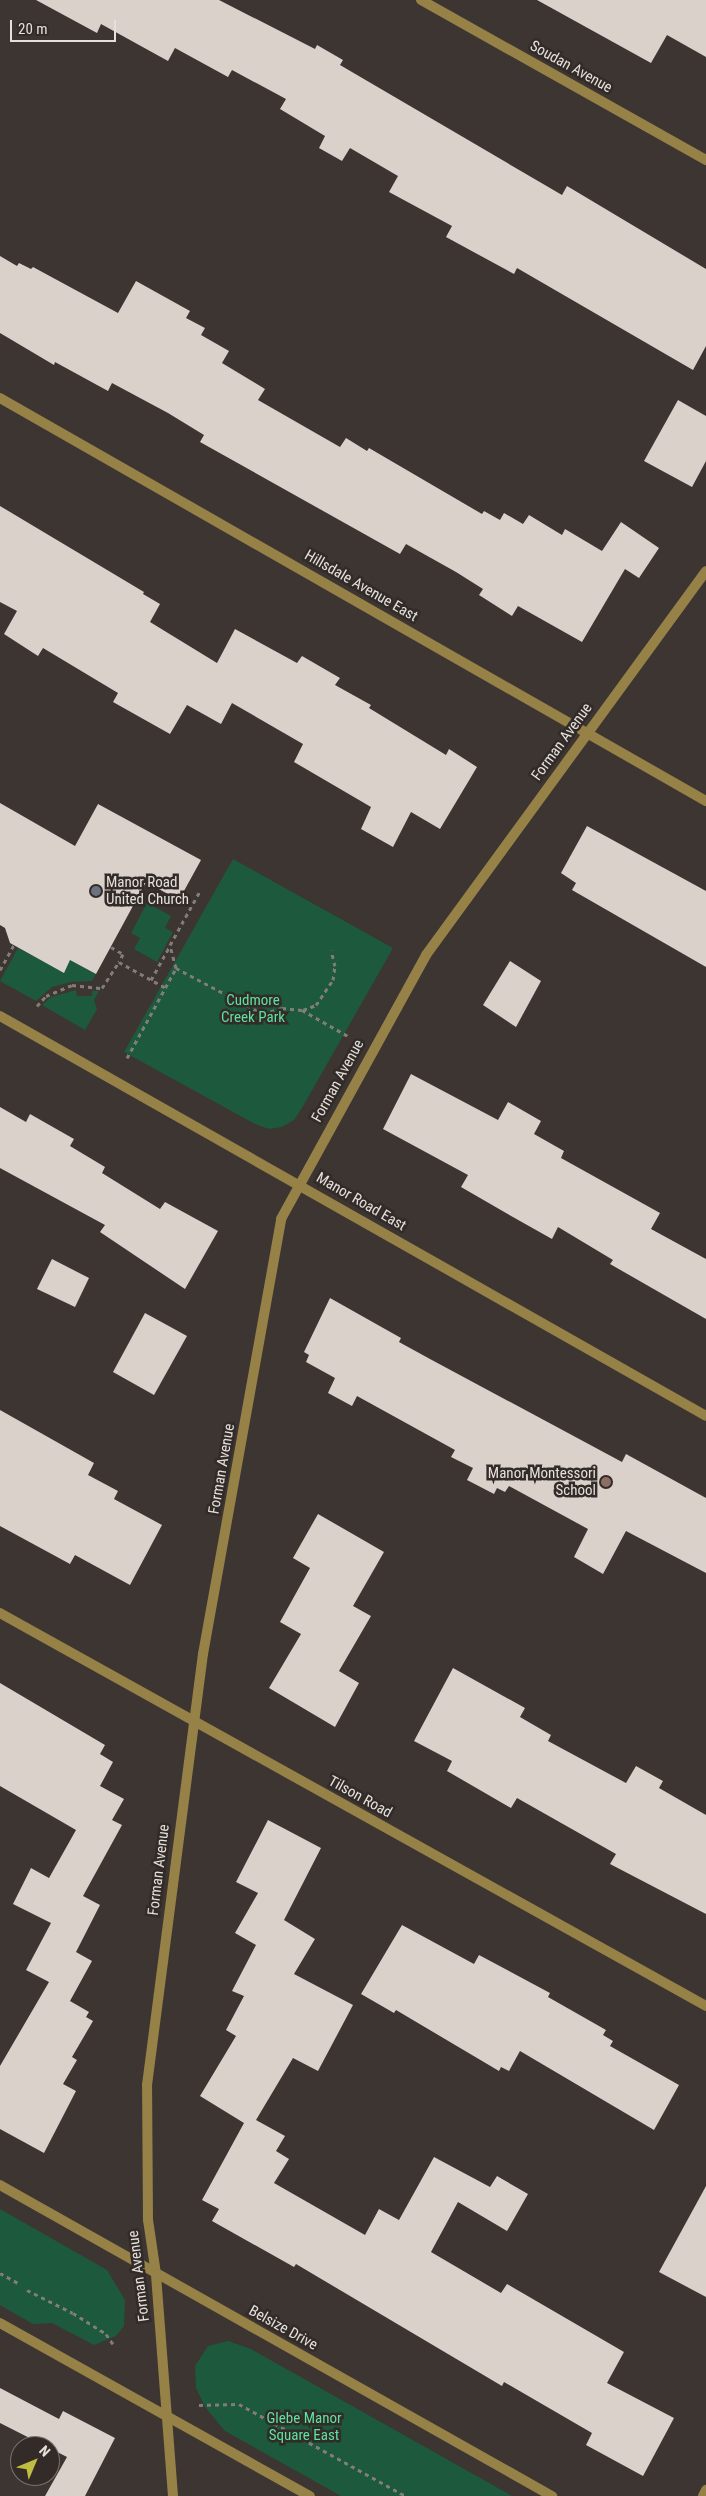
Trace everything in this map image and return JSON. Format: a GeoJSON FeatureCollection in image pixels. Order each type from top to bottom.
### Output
{"type":"FeatureCollection","features":[{"type":"Feature","properties":{"kind":"street","name":"Soudan Avenue"},"geometry":{"type":"LineString","coordinates":[[421,0],[706,160]]}},
{"type":"Feature","properties":{"kind":"street","name":"Hillsdale Avenue East"},"geometry":{"type":"LineString","coordinates":[[0,398],[587,734],[706,800]]}},
{"type":"Feature","properties":{"kind":"street","name":"Forman Avenue"},"geometry":{"type":"LineString","coordinates":[[173,2496],[156,2274],[148,2220],[147,2084],[194,1721],[281,1219],[298,1183],[426,955],[706,571]]}},
{"type":"Feature","properties":{"kind":"street","name":"Manor Road East"},"geometry":{"type":"LineString","coordinates":[[0,1016],[298,1183],[706,1416]]}},
{"type":"Feature","properties":{"kind":"street","name":"Tilson Road"},"geometry":{"type":"LineString","coordinates":[[0,1613],[706,2006]]}},
{"type":"Feature","properties":{"kind":"street","name":"Belsize Drive"},"geometry":{"type":"LineString","coordinates":[[0,2185],[552,2496]]}},
{"type":"Feature","properties":{"kind":"street"},"geometry":{"type":"LineString","coordinates":[[0,2323],[310,2496]]}},
{"type":"Feature","properties":{"kind":"street"},"geometry":{"type":"LineString","coordinates":[[703,2496],[706,2490]]}},
{"type":"Feature","properties":{"kind":"path"},"geometry":{"type":"LineString","coordinates":[[151,980],[200,891]]}},
{"type":"Feature","properties":{"kind":"path"},"geometry":{"type":"LineString","coordinates":[[0,970],[14,945]]}},
{"type":"Feature","properties":{"kind":"path"},"geometry":{"type":"LineString","coordinates":[[127,1058],[176,968],[170,946]]}},
{"type":"Feature","properties":{"kind":"path"},"geometry":{"type":"LineString","coordinates":[[37,1006],[46,996],[72,985],[102,988],[123,954],[110,947]]}},
{"type":"Feature","properties":{"kind":"path"},"geometry":{"type":"LineString","coordinates":[[302,1010],[316,1005],[333,980],[335,966],[331,950]]}},
{"type":"Feature","properties":{"kind":"path"},"geometry":{"type":"LineString","coordinates":[[119,962],[166,988]]}},
{"type":"Feature","properties":{"kind":"path"},"geometry":{"type":"LineString","coordinates":[[176,968],[263,1014],[282,1008],[302,1010],[348,1036]]}},
{"type":"Feature","properties":{"kind":"path"},"geometry":{"type":"LineString","coordinates":[[0,2273],[20,2284]]}},
{"type":"Feature","properties":{"kind":"path"},"geometry":{"type":"LineString","coordinates":[[27,2290],[73,2313],[106,2334],[112,2344]]}},
{"type":"Feature","properties":{"kind":"path"},"geometry":{"type":"LineString","coordinates":[[199,2404],[239,2404],[406,2496]]}},
{"type":"Feature","properties":{"kind":"green space","name":"Cudmore Creek Park"},"geometry":{"type":"Polygon","coordinates":[[[233,859],[393,948],[302,1108],[294,1120],[282,1127],[269,1129],[255,1124],[124,1052],[233,859]]]}},
{"type":"Feature","properties":{"kind":"green space"},"geometry":{"type":"Polygon","coordinates":[[[147,903],[171,916],[165,928],[173,932],[157,962],[134,949],[140,938],[131,933],[147,903]]]}},
{"type":"Feature","properties":{"kind":"green space"},"geometry":{"type":"Polygon","coordinates":[[[18,948],[64,972],[70,960],[96,974],[92,981],[71,982],[52,987],[36,1001],[0,981],[18,948]]]}},
{"type":"Feature","properties":{"kind":"green space"},"geometry":{"type":"Polygon","coordinates":[[[76,990],[77,996],[92,996],[92,991],[99,991],[94,1000],[97,1009],[85,1030],[42,1005],[51,997],[76,990]]]}},
{"type":"Feature","properties":{"kind":"green space"},"geometry":{"type":"Polygon","coordinates":[[[0,2209],[107,2270],[125,2300],[124,2326],[116,2336],[94,2345],[52,2323],[33,2324],[0,2305],[0,2209]]]}},
{"type":"Feature","properties":{"kind":"green space","name":"Glebe Manor Square East"},"geometry":{"type":"Polygon","coordinates":[[[228,2341],[251,2349],[512,2496],[341,2496],[225,2431],[205,2407],[196,2388],[195,2366],[208,2346],[228,2341]]]}},
{"type":"Feature","properties":{"kind":"building"},"geometry":{"type":"Polygon","coordinates":[[[36,0],[219,0],[315,49],[317,45],[343,60],[340,65],[562,195],[567,186],[706,269],[706,346],[693,370],[517,268],[514,274],[446,237],[452,226],[389,192],[398,176],[350,148],[342,161],[319,148],[325,136],[280,109],[286,99],[232,70],[228,77],[175,48],[168,61],[101,24],[97,33],[36,0]]]}},
{"type":"Feature","properties":{"kind":"building"},"geometry":{"type":"Polygon","coordinates":[[[537,0],[706,0],[706,57],[667,35],[651,63],[537,0]]]}},
{"type":"Feature","properties":{"kind":"building"},"geometry":{"type":"Polygon","coordinates":[[[0,256],[17,266],[19,263],[31,269],[33,267],[118,313],[136,281],[190,311],[186,318],[205,328],[201,335],[229,351],[222,363],[265,389],[258,400],[340,447],[346,438],[367,451],[369,448],[482,514],[484,511],[500,520],[504,513],[523,524],[529,515],[562,535],[565,529],[602,551],[621,522],[659,548],[639,578],[625,569],[582,642],[518,606],[512,616],[479,595],[483,589],[406,544],[400,554],[200,442],[204,435],[168,413],[112,383],[108,391],[55,362],[54,365],[0,333],[0,256]]]}},
{"type":"Feature","properties":{"kind":"building"},"geometry":{"type":"Polygon","coordinates":[[[678,400],[706,416],[706,461],[692,487],[644,461],[678,400]]]}},
{"type":"Feature","properties":{"kind":"building"},"geometry":{"type":"Polygon","coordinates":[[[0,506],[144,592],[143,594],[160,604],[150,622],[217,663],[235,629],[297,663],[302,656],[340,678],[335,685],[371,705],[369,708],[446,755],[449,749],[477,767],[440,829],[411,812],[393,847],[361,829],[371,807],[294,762],[303,744],[232,703],[221,724],[187,705],[170,734],[113,702],[118,693],[43,648],[38,656],[4,634],[17,611],[0,602],[0,506]]]}},
{"type":"Feature","properties":{"kind":"building","name":"Manor Road United Church"},"geometry":{"type":"Polygon","coordinates":[[[0,803],[75,846],[98,804],[201,860],[179,900],[146,882],[96,974],[70,960],[64,973],[10,943],[5,928],[0,925],[0,803]]]}},
{"type":"Feature","properties":{"kind":"building"},"geometry":{"type":"Polygon","coordinates":[[[587,826],[706,891],[706,967],[572,890],[576,883],[561,873],[587,826]]]}},
{"type":"Feature","properties":{"kind":"building"},"geometry":{"type":"Polygon","coordinates":[[[510,961],[541,981],[516,1027],[483,1005],[510,961]]]}},
{"type":"Feature","properties":{"kind":"building"},"geometry":{"type":"Polygon","coordinates":[[[411,1074],[498,1120],[508,1102],[541,1121],[534,1134],[564,1151],[561,1158],[660,1213],[651,1229],[706,1259],[706,1319],[610,1264],[613,1260],[558,1227],[552,1239],[461,1187],[468,1175],[383,1129],[411,1074]]]}},
{"type":"Feature","properties":{"kind":"building"},"geometry":{"type":"Polygon","coordinates":[[[0,1107],[26,1122],[30,1114],[74,1139],[70,1146],[105,1167],[102,1173],[160,1209],[165,1202],[218,1231],[185,1289],[100,1232],[105,1225],[0,1168],[0,1107]]]}},
{"type":"Feature","properties":{"kind":"building"},"geometry":{"type":"Polygon","coordinates":[[[52,1259],[89,1278],[75,1307],[37,1289],[52,1259]]]}},
{"type":"Feature","properties":{"kind":"building"},"geometry":{"type":"Polygon","coordinates":[[[330,1298],[401,1338],[399,1342],[622,1462],[626,1454],[706,1498],[706,1573],[626,1531],[603,1574],[574,1557],[588,1529],[509,1486],[505,1492],[497,1488],[494,1494],[467,1480],[473,1468],[451,1457],[455,1450],[357,1396],[352,1406],[328,1393],[335,1378],[306,1362],[309,1355],[304,1352],[330,1298]]]}},
{"type":"Feature","properties":{"kind":"building"},"geometry":{"type":"Polygon","coordinates":[[[145,1313],[187,1336],[154,1395],[113,1372],[145,1313]]]}},
{"type":"Feature","properties":{"kind":"building"},"geometry":{"type":"Polygon","coordinates":[[[0,1410],[94,1463],[88,1475],[118,1491],[114,1499],[162,1525],[130,1585],[75,1555],[70,1564],[0,1526],[0,1410]]]}},
{"type":"Feature","properties":{"kind":"building"},"geometry":{"type":"Polygon","coordinates":[[[318,1514],[384,1552],[353,1606],[371,1616],[339,1671],[359,1683],[335,1727],[269,1688],[301,1634],[280,1622],[310,1568],[293,1558],[318,1514]]]}},
{"type":"Feature","properties":{"kind":"building"},"geometry":{"type":"Polygon","coordinates":[[[453,1668],[525,1708],[520,1717],[551,1735],[548,1741],[626,1783],[636,1766],[663,1781],[659,1788],[706,1815],[706,1914],[610,1864],[616,1854],[517,1798],[511,1808],[447,1771],[452,1761],[414,1741],[453,1668]]]}},
{"type":"Feature","properties":{"kind":"building"},"geometry":{"type":"Polygon","coordinates":[[[0,1683],[105,1745],[100,1754],[113,1762],[100,1786],[124,1799],[112,1820],[122,1825],[83,1896],[100,1905],[76,1952],[92,1961],[70,2001],[89,2012],[86,2017],[93,2021],[72,2057],[77,2060],[63,2084],[76,2091],[44,2153],[0,2129],[0,2066],[49,1982],[26,1970],[51,1923],[13,1904],[31,1868],[49,1878],[76,1830],[0,1786],[0,1683]]]}},
{"type":"Feature","properties":{"kind":"building"},"geometry":{"type":"Polygon","coordinates":[[[268,1820],[321,1848],[284,1920],[315,1939],[294,1974],[353,2005],[318,2071],[293,2058],[256,2120],[285,2136],[276,2151],[289,2159],[274,2183],[365,2235],[379,2209],[399,2220],[434,2157],[490,2187],[497,2176],[528,2194],[507,2231],[458,2202],[431,2252],[501,2293],[507,2284],[624,2352],[607,2383],[674,2418],[643,2476],[586,2445],[592,2433],[504,2382],[502,2386],[296,2264],[294,2267],[212,2221],[219,2209],[202,2200],[244,2123],[200,2096],[236,2036],[226,2030],[244,1996],[232,1991],[256,1945],[235,1933],[258,1893],[236,1882],[268,1820]]]}},
{"type":"Feature","properties":{"kind":"building"},"geometry":{"type":"Polygon","coordinates":[[[402,1925],[474,1964],[479,1955],[550,1993],[548,1997],[606,2030],[603,2035],[613,2041],[610,2046],[679,2085],[654,2130],[520,2051],[509,2071],[501,2067],[499,2071],[396,2010],[394,2013],[361,1994],[402,1925]]]}},
{"type":"Feature","properties":{"kind":"building"},"geometry":{"type":"Polygon","coordinates":[[[706,2186],[706,2297],[659,2272],[706,2186]]]}},
{"type":"Feature","properties":{"kind":"building"},"geometry":{"type":"Polygon","coordinates":[[[0,2388],[59,2419],[63,2411],[115,2438],[85,2496],[45,2496],[51,2486],[60,2486],[60,2469],[67,2457],[60,2453],[60,2436],[26,2436],[0,2423],[0,2388]]]}},
{"type":"Feature","properties":{"kind":"place","name":"Manor Road United Church"},"geometry":{"type":"Point","coordinates":[96,891]}},
{"type":"Feature","properties":{"kind":"place","name":"Manor Montessori School"},"geometry":{"type":"Point","coordinates":[606,1482]}}]}
